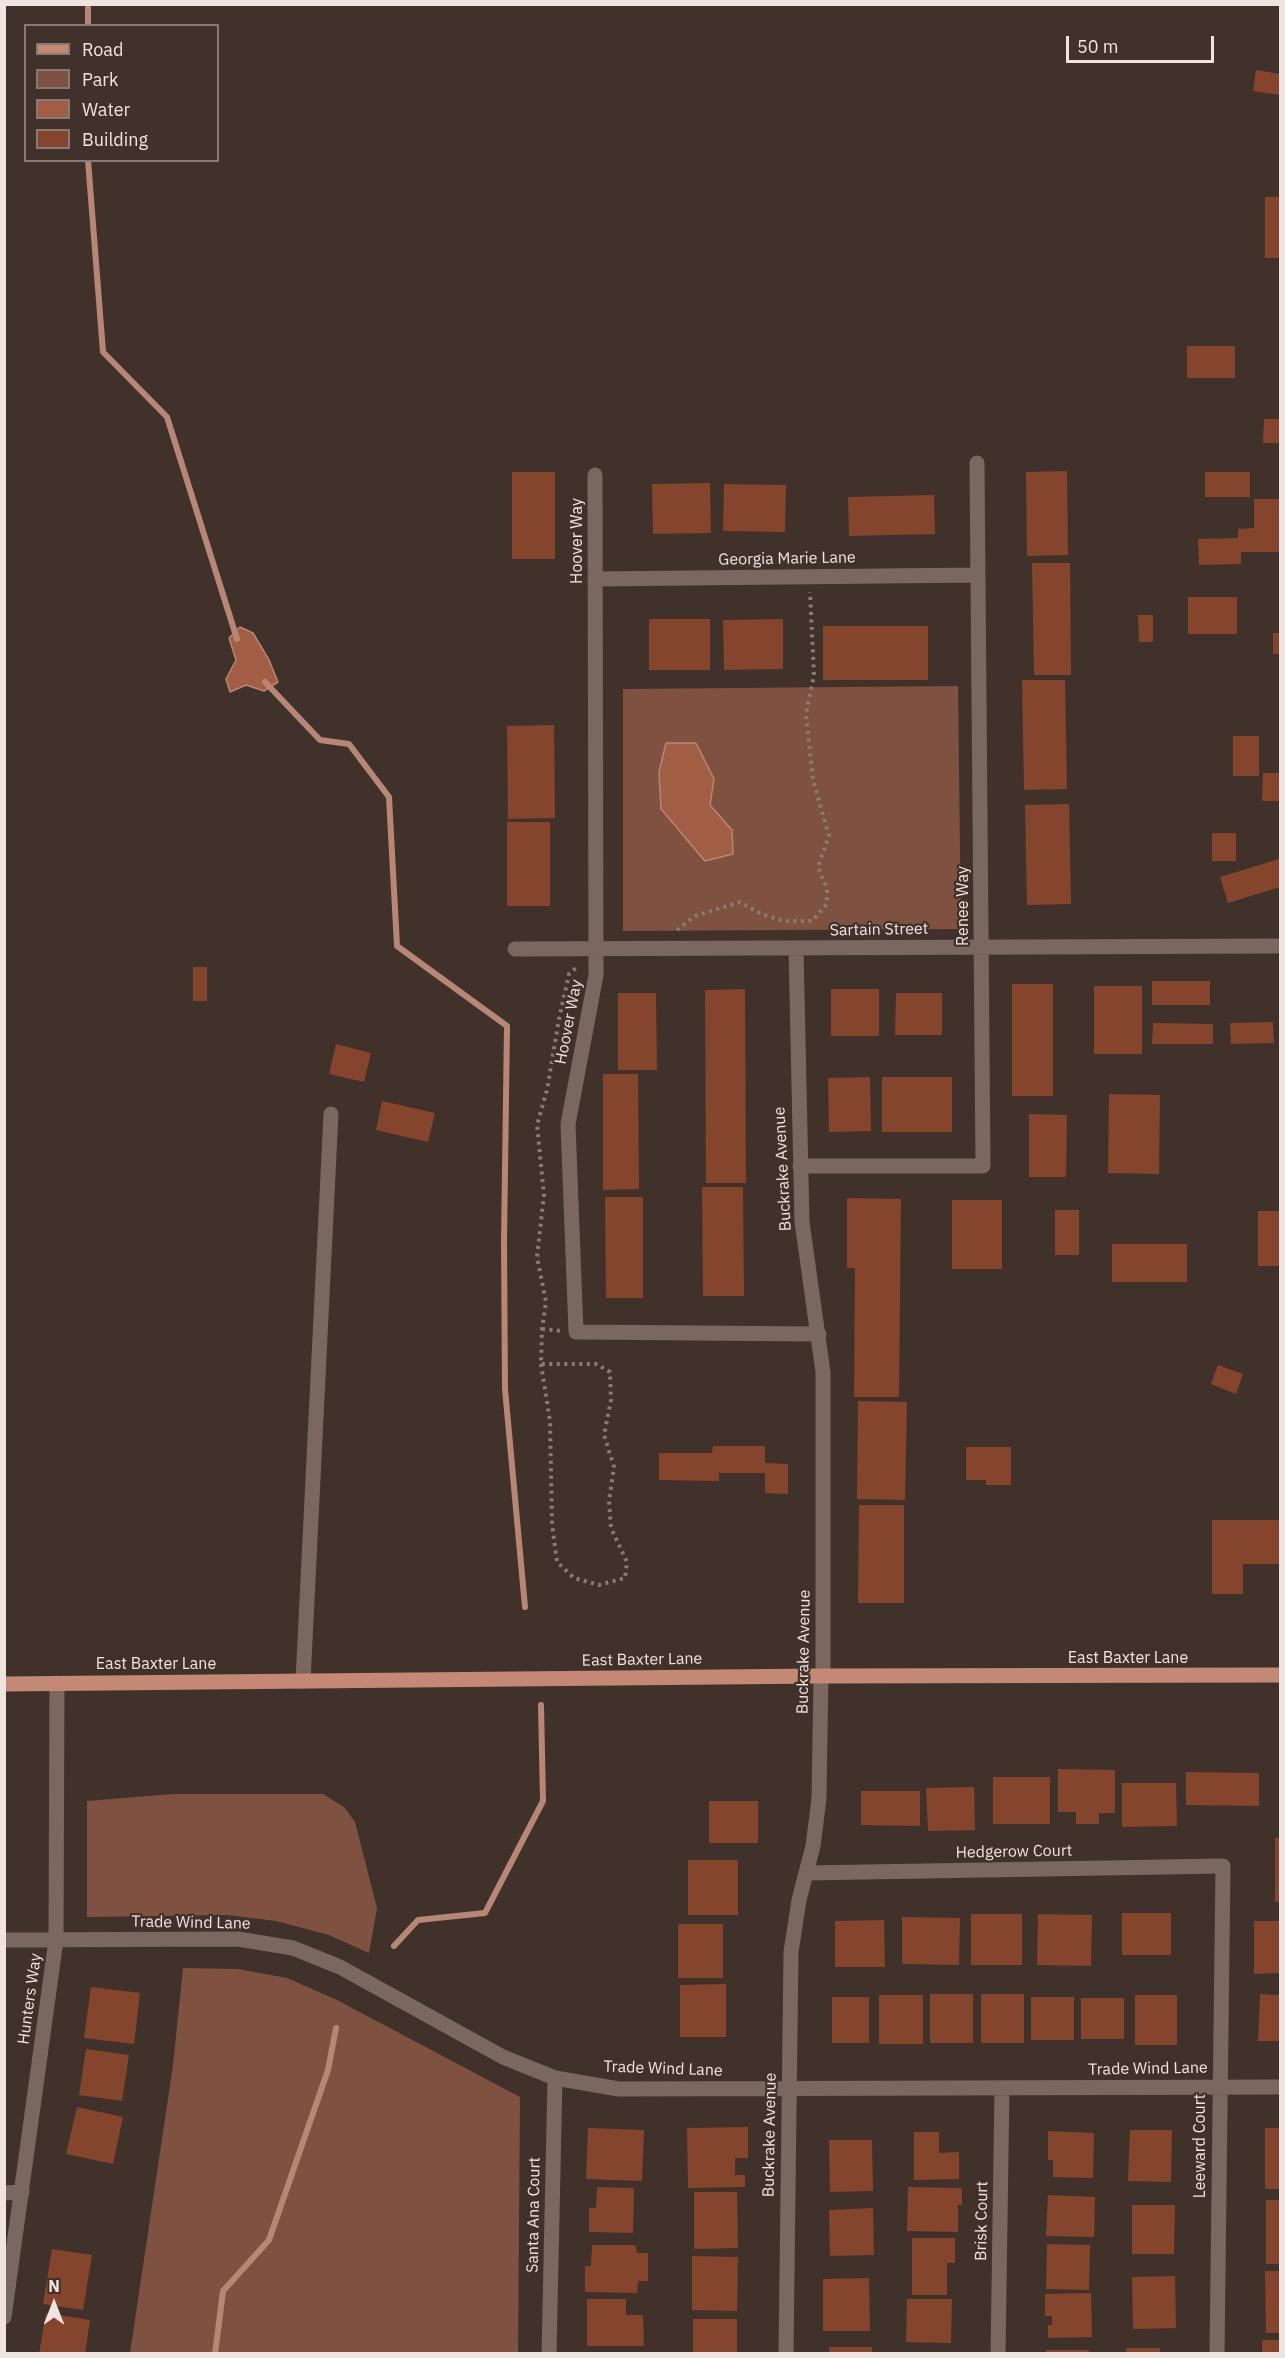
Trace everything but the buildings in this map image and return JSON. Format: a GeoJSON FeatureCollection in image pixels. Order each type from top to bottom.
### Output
{"type":"FeatureCollection","features":[{"type":"Feature","properties":{"kind":"main road","name":"East Baxter Lane"},"geometry":{"type":"LineString","coordinates":[[4,1683],[821,1676],[1281,1675]]}},
{"type":"Feature","properties":{"kind":"street","name":"Renee Way"},"geometry":{"type":"LineString","coordinates":[[800,1166],[983,1166],[978,463]]}},
{"type":"Feature","properties":{"kind":"street","name":"Hoover Way"},"geometry":{"type":"LineString","coordinates":[[595,475],[596,975],[568,1124],[576,1332],[819,1334]]}},
{"type":"Feature","properties":{"kind":"street","name":"Georgia Marie Lane"},"geometry":{"type":"LineString","coordinates":[[595,579],[978,574]]}},
{"type":"Feature","properties":{"kind":"street","name":"Sartain Street"},"geometry":{"type":"LineString","coordinates":[[515,949],[1281,945]]}},
{"type":"Feature","properties":{"kind":"street","name":"Buckrake Avenue"},"geometry":{"type":"LineString","coordinates":[[786,2354],[791,1952],[799,1900],[813,1846],[819,1799],[821,1676],[824,1670],[824,1372],[802,1222],[796,949]]}},
{"type":"Feature","properties":{"kind":"street"},"geometry":{"type":"LineString","coordinates":[[303,1682],[331,1114]]}},
{"type":"Feature","properties":{"kind":"street","name":"Hunters Way"},"geometry":{"type":"LineString","coordinates":[[4,2317],[56,1940],[57,1683]]}},
{"type":"Feature","properties":{"kind":"street","name":"Hedgerow Court"},"geometry":{"type":"LineString","coordinates":[[806,1873],[1223,1866]]}},
{"type":"Feature","properties":{"kind":"street","name":"Leeward Court"},"geometry":{"type":"LineString","coordinates":[[1216,2354],[1223,1866]]}},
{"type":"Feature","properties":{"kind":"street","name":"Trade Wind Lane"},"geometry":{"type":"LineString","coordinates":[[4,1940],[238,1940],[293,1948],[340,1967],[503,2057],[555,2078],[619,2090],[1281,2087]]}},
{"type":"Feature","properties":{"kind":"street","name":"Santa Ana Court"},"geometry":{"type":"LineString","coordinates":[[549,2354],[555,2078]]}},
{"type":"Feature","properties":{"kind":"street","name":"Brisk Court"},"geometry":{"type":"LineString","coordinates":[[998,2354],[1002,2088]]}},
{"type":"Feature","properties":{"kind":"street"},"geometry":{"type":"LineString","coordinates":[[4,2193],[22,2192]]}},
{"type":"Feature","properties":{"kind":"path"},"geometry":{"type":"LineString","coordinates":[[676,930],[695,916],[740,902],[761,914],[784,921],[812,921],[827,904],[827,889],[818,867],[829,836],[813,780],[806,714],[814,675],[810,576]]}},
{"type":"Feature","properties":{"kind":"green space"},"geometry":{"type":"Polygon","coordinates":[[[958,686],[961,929],[623,931],[623,689],[958,686]]]}},
{"type":"Feature","properties":{"kind":"green space"},"geometry":{"type":"Polygon","coordinates":[[[173,1794],[323,1794],[344,1807],[355,1822],[377,1908],[369,1953],[329,1935],[276,1921],[227,1915],[87,1917],[87,1801],[173,1794]]]}},
{"type":"Feature","properties":{"kind":"green space"},"geometry":{"type":"Polygon","coordinates":[[[183,1968],[238,1969],[287,1978],[337,2000],[520,2097],[518,2353],[130,2353],[173,2065],[183,1968]]]}},
{"type":"Feature","properties":{"kind":"water"},"geometry":{"type":"Polygon","coordinates":[[[240,627],[253,633],[269,660],[278,682],[264,691],[246,685],[230,692],[226,679],[236,660],[229,638],[240,627]]]}},
{"type":"Feature","properties":{"kind":"water"},"geometry":{"type":"Polygon","coordinates":[[[666,743],[696,743],[714,779],[710,805],[732,830],[733,854],[705,861],[661,809],[659,772],[666,743]]]}},
{"type":"Feature","properties":{"kind":"waterway"},"geometry":{"type":"LineString","coordinates":[[88,4],[88,24]]}},
{"type":"Feature","properties":{"kind":"waterway"},"geometry":{"type":"LineString","coordinates":[[88,162],[103,352],[167,417],[237,639]]}},
{"type":"Feature","properties":{"kind":"waterway"},"geometry":{"type":"LineString","coordinates":[[265,682],[320,740],[349,744],[389,797],[397,946],[507,1026],[504,1242],[505,1389],[525,1607]]}},
{"type":"Feature","properties":{"kind":"waterway"},"geometry":{"type":"LineString","coordinates":[[394,1946],[418,1920],[485,1913],[543,1801],[541,1705]]}},
{"type":"Feature","properties":{"kind":"waterway"},"geometry":{"type":"LineString","coordinates":[[215,2354],[223,2291],[269,2240],[328,2070],[336,2028]]}}]}
